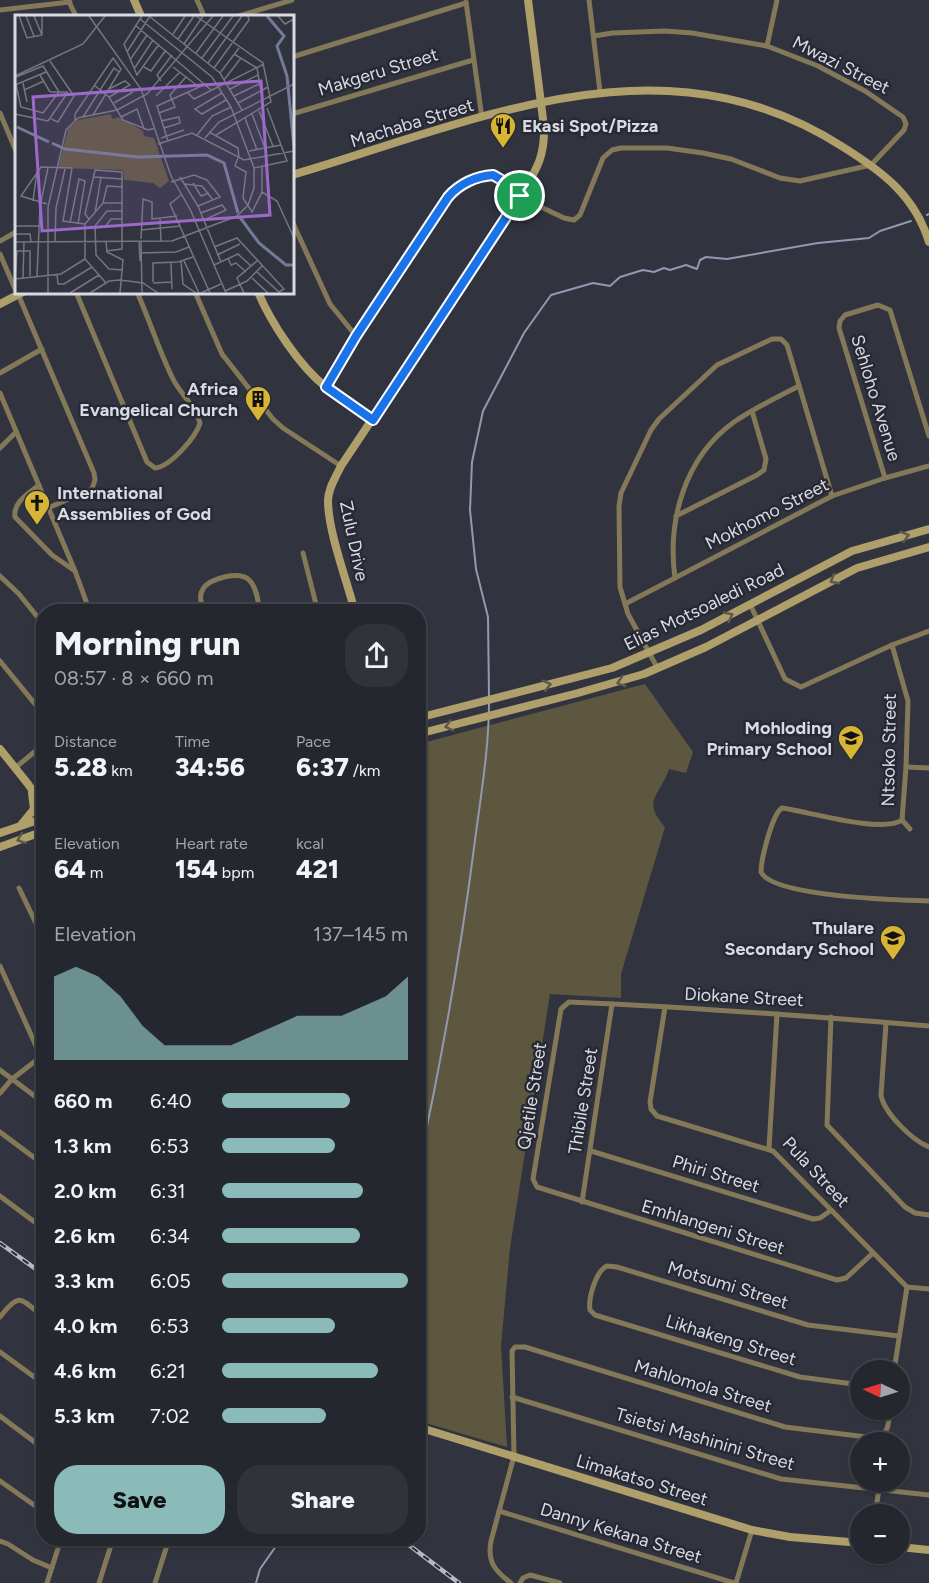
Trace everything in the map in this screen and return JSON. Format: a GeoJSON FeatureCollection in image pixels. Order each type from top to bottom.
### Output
{"type":"FeatureCollection","features":[{"type":"Feature","properties":{"kind":"main road"},"geometry":{"type":"LineString","coordinates":[[134,0],[141,15]]}},
{"type":"Feature","properties":{"kind":"main road","name":"Zulu Drive"},"geometry":{"type":"LineString","coordinates":[[354,604],[334,534],[328,500],[332,485],[341,466],[540,164],[545,143],[528,0]]}},
{"type":"Feature","properties":{"kind":"main road","name":"Machaba Street"},"geometry":{"type":"LineString","coordinates":[[294,174],[540,101],[600,92],[658,89],[687,91],[734,100],[778,113],[812,128],[871,165],[907,198],[921,220],[929,242]]}},
{"type":"Feature","properties":{"kind":"main road"},"geometry":{"type":"LineString","coordinates":[[0,304],[17,294]]}},
{"type":"Feature","properties":{"kind":"main road"},"geometry":{"type":"LineString","coordinates":[[259,294],[264,308],[282,338],[326,387],[373,420]]}},
{"type":"Feature","properties":{"kind":"main road","name":"Elias Motsoaledi Road"},"geometry":{"type":"LineString","coordinates":[[426,716],[612,668],[701,630],[852,551],[929,529]]}},
{"type":"Feature","properties":{"kind":"main road","name":"Elias Motsoaledi Road"},"geometry":{"type":"LineString","coordinates":[[426,732],[611,685],[658,669],[857,568],[929,547]]}},
{"type":"Feature","properties":{"kind":"main road"},"geometry":{"type":"LineString","coordinates":[[0,749],[36,796]]}},
{"type":"Feature","properties":{"kind":"main road"},"geometry":{"type":"LineString","coordinates":[[21,825],[34,809],[28,784]]}},
{"type":"Feature","properties":{"kind":"main road"},"geometry":{"type":"LineString","coordinates":[[0,833],[36,820]]}},
{"type":"Feature","properties":{"kind":"main road"},"geometry":{"type":"LineString","coordinates":[[0,847],[36,834]]}},
{"type":"Feature","properties":{"kind":"main road","name":"Limakatso Street"},"geometry":{"type":"LineString","coordinates":[[426,1429],[753,1530],[790,1537],[850,1543]]}},
{"type":"Feature","properties":{"kind":"main road"},"geometry":{"type":"LineString","coordinates":[[910,1548],[929,1550]]}},
{"type":"Feature","properties":{"kind":"street"},"geometry":{"type":"LineString","coordinates":[[197,0],[204,15]]}},
{"type":"Feature","properties":{"kind":"street"},"geometry":{"type":"LineString","coordinates":[[241,15],[292,0]]}},
{"type":"Feature","properties":{"kind":"street"},"geometry":{"type":"LineString","coordinates":[[589,0],[600,92]]}},
{"type":"Feature","properties":{"kind":"street"},"geometry":{"type":"LineString","coordinates":[[767,46],[777,0]]}},
{"type":"Feature","properties":{"kind":"street"},"geometry":{"type":"LineString","coordinates":[[0,10],[69,1],[76,15]]}},
{"type":"Feature","properties":{"kind":"street"},"geometry":{"type":"LineString","coordinates":[[294,56],[466,2],[482,118]]}},
{"type":"Feature","properties":{"kind":"street"},"geometry":{"type":"LineString","coordinates":[[15,8],[18,15]]}},
{"type":"Feature","properties":{"kind":"street","name":"Mwazi Street"},"geometry":{"type":"LineString","coordinates":[[594,36],[665,31],[692,33],[767,46],[818,66],[865,91],[903,117],[906,124],[904,130],[871,165]]}},
{"type":"Feature","properties":{"kind":"street","name":"Makgeru Street"},"geometry":{"type":"LineString","coordinates":[[294,113],[473,60]]}},
{"type":"Feature","properties":{"kind":"street"},"geometry":{"type":"LineString","coordinates":[[0,112],[15,149]]}},
{"type":"Feature","properties":{"kind":"street"},"geometry":{"type":"LineString","coordinates":[[326,387],[356,336],[455,189],[481,177],[493,175],[564,218],[574,220],[580,215],[603,159],[612,150],[621,148],[667,148],[703,153],[730,159],[780,178],[795,181],[871,165]]}},
{"type":"Feature","properties":{"kind":"street"},"geometry":{"type":"LineString","coordinates":[[294,225],[326,296],[356,336]]}},
{"type":"Feature","properties":{"kind":"street"},"geometry":{"type":"LineString","coordinates":[[0,241],[15,233]]}},
{"type":"Feature","properties":{"kind":"street"},"geometry":{"type":"LineString","coordinates":[[0,254],[15,285]]}},
{"type":"Feature","properties":{"kind":"street"},"geometry":{"type":"LineString","coordinates":[[19,294],[95,480],[92,489],[48,508]]}},
{"type":"Feature","properties":{"kind":"street"},"geometry":{"type":"LineString","coordinates":[[77,294],[147,462],[155,468],[160,468],[172,459],[195,434],[200,423],[195,410],[178,389],[169,372],[138,294]]}},
{"type":"Feature","properties":{"kind":"street"},"geometry":{"type":"LineString","coordinates":[[196,294],[222,354],[273,419],[341,466]]}},
{"type":"Feature","properties":{"kind":"street","name":"Sehloho Avenue"},"geometry":{"type":"LineString","coordinates":[[885,478],[839,328],[840,321],[845,315],[878,305],[890,310],[929,436]]}},
{"type":"Feature","properties":{"kind":"street"},"geometry":{"type":"LineString","coordinates":[[658,669],[628,614],[620,587],[619,506],[627,480],[651,430],[659,419],[717,365],[772,339],[781,339],[787,345],[832,496]]}},
{"type":"Feature","properties":{"kind":"street"},"geometry":{"type":"LineString","coordinates":[[0,373],[42,349]]}},
{"type":"Feature","properties":{"kind":"street"},"geometry":{"type":"LineString","coordinates":[[675,578],[672,547],[676,516],[687,481],[702,454],[733,423],[799,386]]}},
{"type":"Feature","properties":{"kind":"street"},"geometry":{"type":"LineString","coordinates":[[0,393],[87,604]]}},
{"type":"Feature","properties":{"kind":"street"},"geometry":{"type":"LineString","coordinates":[[676,516],[764,470],[766,459],[752,411]]}},
{"type":"Feature","properties":{"kind":"street"},"geometry":{"type":"LineString","coordinates":[[0,448],[16,432]]}},
{"type":"Feature","properties":{"kind":"street","name":"Mokhomo Street"},"geometry":{"type":"LineString","coordinates":[[625,604],[832,496],[929,466]]}},
{"type":"Feature","properties":{"kind":"street"},"geometry":{"type":"LineString","coordinates":[[39,485],[18,502],[15,517],[52,555],[75,571]]}},
{"type":"Feature","properties":{"kind":"street"},"geometry":{"type":"LineString","coordinates":[[303,553],[316,604]]}},
{"type":"Feature","properties":{"kind":"street"},"geometry":{"type":"LineString","coordinates":[[202,604],[200,596],[202,591],[212,581],[239,575],[248,578],[255,589],[258,604]]}},
{"type":"Feature","properties":{"kind":"street"},"geometry":{"type":"LineString","coordinates":[[0,576],[36,615]]}},
{"type":"Feature","properties":{"kind":"street"},"geometry":{"type":"LineString","coordinates":[[750,604],[785,679],[801,687],[892,645],[929,631]]}},
{"type":"Feature","properties":{"kind":"street","name":"Ntsoko Street"},"geometry":{"type":"LineString","coordinates":[[892,645],[908,696],[902,820],[889,824],[840,820],[782,808],[776,812],[761,872],[767,880],[809,892],[849,897],[929,901]]}},
{"type":"Feature","properties":{"kind":"street"},"geometry":{"type":"LineString","coordinates":[[0,661],[36,705]]}},
{"type":"Feature","properties":{"kind":"street"},"geometry":{"type":"LineString","coordinates":[[15,768],[36,751]]}},
{"type":"Feature","properties":{"kind":"street"},"geometry":{"type":"LineString","coordinates":[[906,767],[929,768]]}},
{"type":"Feature","properties":{"kind":"street"},"geometry":{"type":"LineString","coordinates":[[902,820],[910,829]]}},
{"type":"Feature","properties":{"kind":"street"},"geometry":{"type":"LineString","coordinates":[[19,888],[36,923]]}},
{"type":"Feature","properties":{"kind":"street"},"geometry":{"type":"LineString","coordinates":[[0,966],[36,1043]]}},
{"type":"Feature","properties":{"kind":"street","name":"Diokane Street"},"geometry":{"type":"LineString","coordinates":[[561,1009],[569,1002],[831,1017],[929,1026]]}},
{"type":"Feature","properties":{"kind":"street","name":"Thibile Street"},"geometry":{"type":"LineString","coordinates":[[582,1202],[612,1004]]}},
{"type":"Feature","properties":{"kind":"street"},"geometry":{"type":"LineString","coordinates":[[665,1007],[650,1102],[653,1113],[769,1148]]}},
{"type":"Feature","properties":{"kind":"street","name":"Qjetile Street"},"geometry":{"type":"LineString","coordinates":[[537,1187],[533,1179],[561,1009]]}},
{"type":"Feature","properties":{"kind":"street","name":"Pula Street"},"geometry":{"type":"LineString","coordinates":[[777,1014],[769,1148],[907,1287]]}},
{"type":"Feature","properties":{"kind":"street"},"geometry":{"type":"LineString","coordinates":[[831,1017],[827,1125],[905,1207],[915,1213],[929,1215]]}},
{"type":"Feature","properties":{"kind":"street"},"geometry":{"type":"LineString","coordinates":[[886,1023],[881,1095],[883,1105],[914,1138],[929,1147]]}},
{"type":"Feature","properties":{"kind":"street"},"geometry":{"type":"LineString","coordinates":[[0,1093],[12,1079],[36,1061]]}},
{"type":"Feature","properties":{"kind":"street"},"geometry":{"type":"LineString","coordinates":[[0,1070],[36,1097]]}},
{"type":"Feature","properties":{"kind":"street"},"geometry":{"type":"LineString","coordinates":[[0,1132],[36,1159]]}},
{"type":"Feature","properties":{"kind":"street","name":"Phiri Street"},"geometry":{"type":"LineString","coordinates":[[591,1151],[813,1219],[820,1218],[830,1211]]}},
{"type":"Feature","properties":{"kind":"street","name":"Emhlangeni Street"},"geometry":{"type":"LineString","coordinates":[[537,1187],[837,1280],[846,1278],[873,1253]]}},
{"type":"Feature","properties":{"kind":"street"},"geometry":{"type":"LineString","coordinates":[[0,1196],[36,1223]]}},
{"type":"Feature","properties":{"kind":"street","name":"Motsumi Street"},"geometry":{"type":"LineString","coordinates":[[595,1315],[589,1308],[590,1300],[600,1271],[610,1266],[808,1325],[899,1336]]}},
{"type":"Feature","properties":{"kind":"street"},"geometry":{"type":"LineString","coordinates":[[896,1360],[907,1287],[929,1288]]}},
{"type":"Feature","properties":{"kind":"street"},"geometry":{"type":"LineString","coordinates":[[0,1317],[12,1302],[18,1300],[36,1312]]}},
{"type":"Feature","properties":{"kind":"street","name":"Likhakeng Street"},"geometry":{"type":"LineString","coordinates":[[595,1315],[800,1377],[850,1384]]}},
{"type":"Feature","properties":{"kind":"street","name":"Mahlomola Street"},"geometry":{"type":"LineString","coordinates":[[512,1397],[512,1351],[515,1347],[525,1347],[785,1427],[870,1438],[882,1436],[887,1430],[888,1420]]}},
{"type":"Feature","properties":{"kind":"street"},"geometry":{"type":"LineString","coordinates":[[0,1352],[36,1378]]}},
{"type":"Feature","properties":{"kind":"street"},"geometry":{"type":"LineString","coordinates":[[511,1583],[497,1573],[490,1561],[489,1549],[514,1456],[512,1397]]}},
{"type":"Feature","properties":{"kind":"street","name":"Tsietsi Mashinini Street"},"geometry":{"type":"LineString","coordinates":[[512,1397],[781,1479],[850,1486]]}},
{"type":"Feature","properties":{"kind":"street"},"geometry":{"type":"LineString","coordinates":[[0,1416],[36,1443]]}},
{"type":"Feature","properties":{"kind":"street"},"geometry":{"type":"LineString","coordinates":[[0,1480],[36,1506]]}},
{"type":"Feature","properties":{"kind":"street","name":"Tsietsi Mashinini Street"},"geometry":{"type":"LineString","coordinates":[[909,1492],[929,1494]]}},
{"type":"Feature","properties":{"kind":"street","name":"Danny Kekana Street"},"geometry":{"type":"LineString","coordinates":[[499,1511],[735,1583]]}},
{"type":"Feature","properties":{"kind":"street"},"geometry":{"type":"LineString","coordinates":[[735,1583],[753,1530]]}},
{"type":"Feature","properties":{"kind":"street"},"geometry":{"type":"LineString","coordinates":[[0,1541],[52,1568]]}},
{"type":"Feature","properties":{"kind":"street"},"geometry":{"type":"LineString","coordinates":[[47,1583],[59,1546]]}},
{"type":"Feature","properties":{"kind":"street"},"geometry":{"type":"LineString","coordinates":[[99,1583],[111,1546]]}},
{"type":"Feature","properties":{"kind":"street"},"geometry":{"type":"LineString","coordinates":[[155,1583],[167,1546]]}},
{"type":"Feature","properties":{"kind":"street"},"geometry":{"type":"LineString","coordinates":[[520,1583],[523,1578],[530,1575],[560,1583]]}},
{"type":"Feature","properties":{"kind":"shaded area"},"geometry":{"type":"Polygon","coordinates":[[[645,684],[693,752],[686,773],[669,769],[653,804],[658,818],[665,827],[621,974],[621,998],[550,994],[510,1248],[501,1346],[507,1447],[426,1423],[426,742],[645,684]]]}},
{"type":"Feature","properties":{"kind":"waterway"},"geometry":{"type":"LineString","coordinates":[[489,697],[488,617],[476,569],[470,510],[472,462],[483,411],[524,333],[551,295],[593,283],[610,286],[620,277],[643,270],[654,272],[686,265],[697,269],[700,260],[706,257],[727,259],[818,243],[869,238],[880,231],[911,221]]}},
{"type":"Feature","properties":{"kind":"waterway"},"geometry":{"type":"LineString","coordinates":[[426,1129],[463,929],[484,775],[489,702]]}},
{"type":"Feature","properties":{"kind":"waterway"},"geometry":{"type":"LineString","coordinates":[[256,1583],[260,1569],[276,1546]]}},
{"type":"Feature","properties":{"kind":"railway"},"geometry":{"type":"LineString","coordinates":[[0,1243],[36,1269]]}},
{"type":"Feature","properties":{"kind":"railway"},"geometry":{"type":"LineString","coordinates":[[410,1546],[459,1583]]}},
{"type":"Feature","properties":{"kind":"place","name":"Ekasi Spot/Pizza"},"geometry":{"type":"Point","coordinates":[503,149]}},
{"type":"Feature","properties":{"kind":"place","name":"Africa Evangelical Church"},"geometry":{"type":"Point","coordinates":[258,422]}},
{"type":"Feature","properties":{"kind":"place","name":"International Assemblies of God"},"geometry":{"type":"Point","coordinates":[37,526]}},
{"type":"Feature","properties":{"kind":"place","name":"Mohloding Primary School"},"geometry":{"type":"Point","coordinates":[851,761]}},
{"type":"Feature","properties":{"kind":"place","name":"Thulare Secondary School"},"geometry":{"type":"Point","coordinates":[893,961]}},
{"type":"Feature","properties":{"kind":"route"},"geometry":{"type":"LineString","coordinates":[[496,175],[522,192],[520,196],[373,420],[326,387],[356,336],[455,189],[481,177],[496,175]]}}]}
